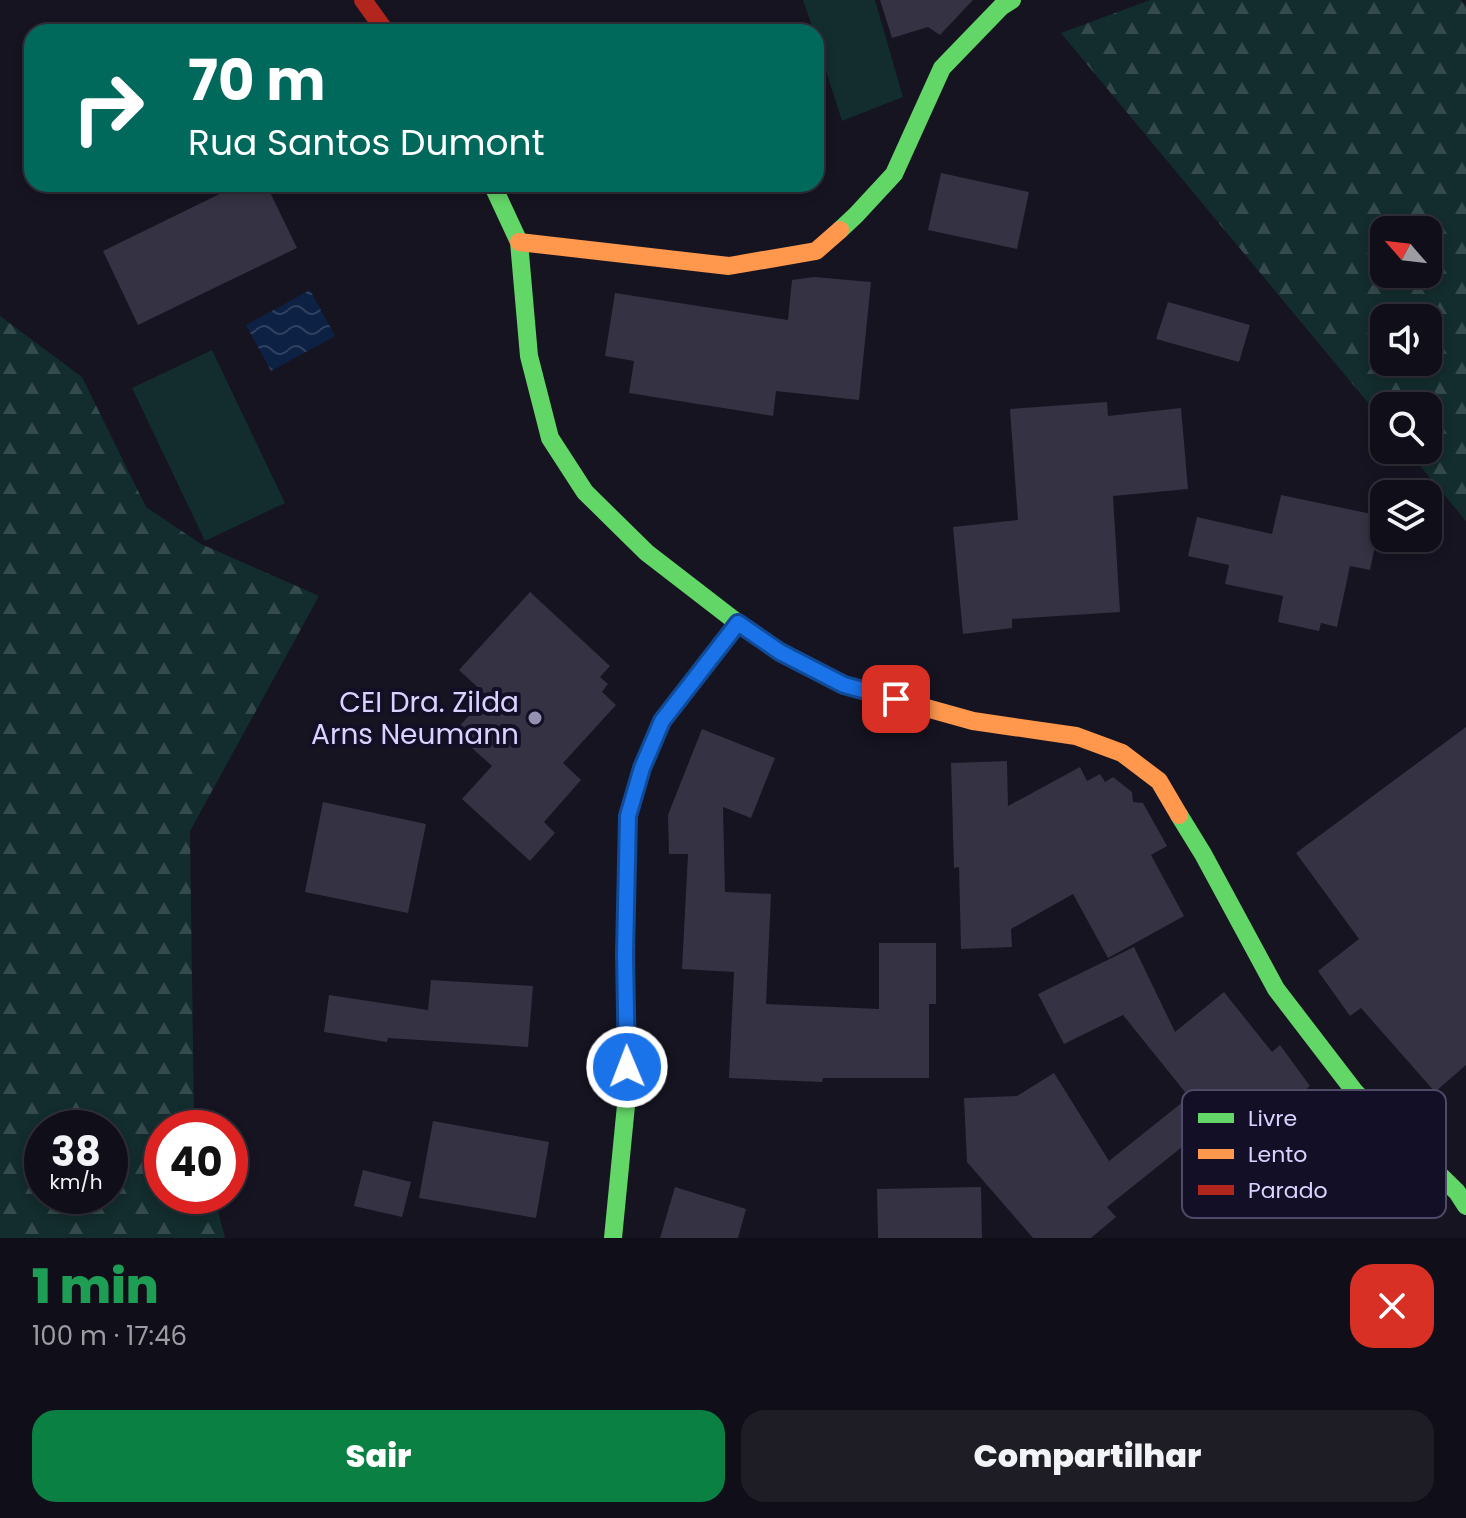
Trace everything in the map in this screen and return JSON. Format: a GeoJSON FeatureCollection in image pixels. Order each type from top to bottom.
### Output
{"type":"FeatureCollection","features":[{"type":"Feature","properties":{"kind":"main road"},"geometry":{"type":"LineString","coordinates":[[363,0],[380,24]]}},
{"type":"Feature","properties":{"kind":"main road"},"geometry":{"type":"LineString","coordinates":[[519,242],[729,266],[816,251],[856,215],[894,174],[942,68],[1001,7],[1012,0]]}},
{"type":"Feature","properties":{"kind":"main road"},"geometry":{"type":"LineString","coordinates":[[496,192],[519,242],[529,356],[550,438],[585,492],[636,542],[738,623],[780,652],[844,685],[973,721],[1076,736],[1122,753],[1159,781],[1203,854],[1276,989],[1353,1090]]}},
{"type":"Feature","properties":{"kind":"main road"},"geometry":{"type":"LineString","coordinates":[[613,1238],[627,1095],[625,954],[628,816],[642,768],[662,721],[738,623]]}},
{"type":"Feature","properties":{"kind":"main road"},"geometry":{"type":"LineString","coordinates":[[1446,1181],[1466,1206]]}},
{"type":"Feature","properties":{"kind":"green space"},"geometry":{"type":"Polygon","coordinates":[[[803,0],[875,0],[903,97],[842,121],[824,65],[824,24],[811,24],[803,0]]]}},
{"type":"Feature","properties":{"kind":"green space"},"geometry":{"type":"Polygon","coordinates":[[[1150,0],[1461,0],[1466,6],[1466,521],[1442,492],[1442,480],[1432,480],[1419,464],[1442,464],[1442,392],[1370,392],[1370,405],[1061,33],[1150,0]]]}},
{"type":"Feature","properties":{"kind":"green space"},"geometry":{"type":"Polygon","coordinates":[[[0,316],[82,377],[146,507],[201,544],[319,596],[190,831],[194,1110],[144,1110],[144,1214],[219,1214],[225,1238],[0,1238],[0,316]]]}},
{"type":"Feature","properties":{"kind":"green space"},"geometry":{"type":"Polygon","coordinates":[[[212,350],[285,503],[205,541],[132,388],[212,350]]]}},
{"type":"Feature","properties":{"kind":"water"},"geometry":{"type":"Polygon","coordinates":[[[310,290],[335,336],[271,371],[246,325],[310,290]]]}},
{"type":"Feature","properties":{"kind":"building"},"geometry":{"type":"Polygon","coordinates":[[[880,0],[973,0],[940,35],[928,27],[892,38],[880,0]]]}},
{"type":"Feature","properties":{"kind":"building"},"geometry":{"type":"Polygon","coordinates":[[[941,173],[1029,192],[1017,249],[928,230],[941,173]]]}},
{"type":"Feature","properties":{"kind":"building"},"geometry":{"type":"Polygon","coordinates":[[[224,192],[270,192],[297,248],[138,325],[103,251],[224,192]]]}},
{"type":"Feature","properties":{"kind":"building"},"geometry":{"type":"Polygon","coordinates":[[[814,277],[871,282],[859,400],[776,391],[773,416],[629,393],[634,361],[605,356],[615,293],[788,320],[792,280],[814,277]]]}},
{"type":"Feature","properties":{"kind":"building"},"geometry":{"type":"Polygon","coordinates":[[[1168,302],[1250,325],[1239,362],[1156,339],[1168,302]]]}},
{"type":"Feature","properties":{"kind":"building"},"geometry":{"type":"Polygon","coordinates":[[[1107,402],[1108,416],[1181,408],[1188,489],[1113,496],[1120,612],[1012,619],[1012,628],[963,634],[953,527],[1018,520],[1010,409],[1107,402]]]}},
{"type":"Feature","properties":{"kind":"building"},"geometry":{"type":"Polygon","coordinates":[[[1281,495],[1370,514],[1370,552],[1374,552],[1370,570],[1350,566],[1337,627],[1321,623],[1319,631],[1278,622],[1283,596],[1225,584],[1229,565],[1188,556],[1197,517],[1272,534],[1281,495]]]}},
{"type":"Feature","properties":{"kind":"building","name":"CEI Dra. Zilda Arns Neumann"},"geometry":{"type":"Polygon","coordinates":[[[530,592],[610,666],[600,677],[608,684],[602,692],[616,705],[563,763],[581,780],[544,822],[555,833],[530,861],[462,799],[492,766],[454,732],[487,696],[459,670],[530,592]]]}},
{"type":"Feature","properties":{"kind":"building"},"geometry":{"type":"Polygon","coordinates":[[[1466,727],[1466,1065],[1437,1090],[1433,1090],[1361,1008],[1350,1016],[1318,971],[1359,939],[1296,853],[1466,727]]]}},
{"type":"Feature","properties":{"kind":"building"},"geometry":{"type":"Polygon","coordinates":[[[702,729],[775,758],[751,818],[723,807],[725,892],[771,894],[766,1004],[879,1009],[879,943],[936,943],[936,1004],[929,1004],[929,1078],[823,1078],[822,1082],[729,1078],[734,972],[682,969],[688,854],[669,854],[668,815],[702,729]]]}},
{"type":"Feature","properties":{"kind":"building"},"geometry":{"type":"Polygon","coordinates":[[[1007,761],[1008,806],[1080,767],[1087,781],[1100,774],[1105,782],[1113,777],[1132,792],[1133,802],[1143,803],[1167,846],[1151,855],[1184,916],[1108,958],[1073,894],[1011,929],[1012,947],[961,949],[959,867],[954,868],[951,763],[1007,761]]]}},
{"type":"Feature","properties":{"kind":"building"},"geometry":{"type":"Polygon","coordinates":[[[323,802],[426,824],[408,913],[305,892],[323,802]]]}},
{"type":"Feature","properties":{"kind":"building"},"geometry":{"type":"Polygon","coordinates":[[[1134,947],[1175,1032],[1224,992],[1272,1052],[1280,1045],[1310,1086],[1309,1090],[1183,1090],[1123,1015],[1064,1044],[1038,994],[1134,947]]]}},
{"type":"Feature","properties":{"kind":"building"},"geometry":{"type":"Polygon","coordinates":[[[431,980],[533,986],[528,1047],[388,1038],[387,1042],[324,1032],[329,995],[428,1010],[431,980]]]}},
{"type":"Feature","properties":{"kind":"building"},"geometry":{"type":"Polygon","coordinates":[[[1054,1073],[1109,1161],[1182,1103],[1182,1147],[1107,1207],[1116,1217],[1091,1238],[1033,1238],[967,1162],[964,1098],[1017,1096],[1054,1073]]]}},
{"type":"Feature","properties":{"kind":"building"},"geometry":{"type":"Polygon","coordinates":[[[433,1121],[549,1142],[536,1218],[419,1198],[433,1121]]]}},
{"type":"Feature","properties":{"kind":"building"},"geometry":{"type":"Polygon","coordinates":[[[363,1170],[411,1182],[402,1217],[354,1206],[363,1170]]]}},
{"type":"Feature","properties":{"kind":"building"},"geometry":{"type":"Polygon","coordinates":[[[675,1187],[746,1209],[738,1238],[660,1238],[675,1187]]]}},
{"type":"Feature","properties":{"kind":"building"},"geometry":{"type":"Polygon","coordinates":[[[981,1187],[982,1238],[878,1238],[877,1189],[981,1187]]]}},
{"type":"Feature","properties":{"kind":"traffic: fast"},"geometry":{"type":"LineString","coordinates":[[840,230],[894,174],[942,68],[1001,7],[1012,0]]}},
{"type":"Feature","properties":{"kind":"traffic: fast"},"geometry":{"type":"LineString","coordinates":[[496,192],[519,242],[529,356],[550,438],[585,492],[646,552],[780,652]]}},
{"type":"Feature","properties":{"kind":"traffic: fast"},"geometry":{"type":"LineString","coordinates":[[613,1238],[627,1095],[625,954],[628,816],[642,768],[662,721],[738,623]]}},
{"type":"Feature","properties":{"kind":"traffic: fast"},"geometry":{"type":"LineString","coordinates":[[1179,815],[1276,989],[1353,1090]]}},
{"type":"Feature","properties":{"kind":"traffic: fast"},"geometry":{"type":"LineString","coordinates":[[1446,1181],[1466,1206]]}},
{"type":"Feature","properties":{"kind":"traffic: slow"},"geometry":{"type":"LineString","coordinates":[[519,242],[729,266],[816,251],[840,230]]}},
{"type":"Feature","properties":{"kind":"traffic: slow"},"geometry":{"type":"LineString","coordinates":[[780,652],[844,685],[973,721],[1076,736],[1122,753],[1159,781],[1179,815]]}},
{"type":"Feature","properties":{"kind":"traffic: jam"},"geometry":{"type":"LineString","coordinates":[[363,0],[380,24]]}},
{"type":"Feature","properties":{"kind":"place","name":"CEI Dra. Zilda Arns Neumann"},"geometry":{"type":"Point","coordinates":[535,718]}},
{"type":"Feature","properties":{"kind":"route"},"geometry":{"type":"LineString","coordinates":[[627,1067],[625,954],[628,816],[642,768],[662,721],[738,623],[780,652],[844,685],[896,699]]}}]}
